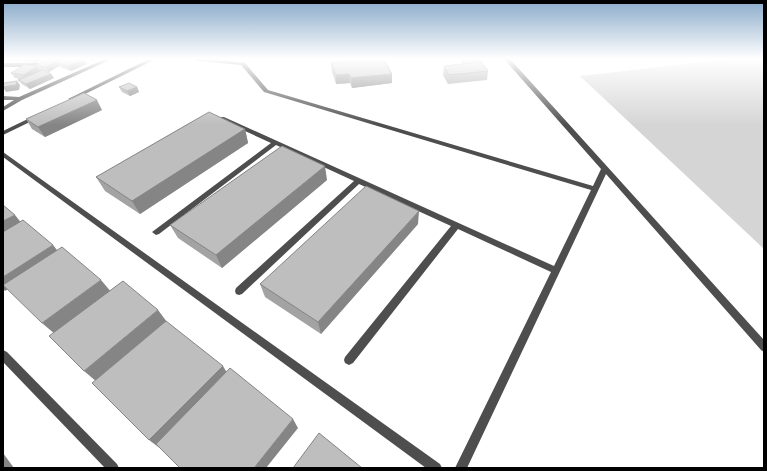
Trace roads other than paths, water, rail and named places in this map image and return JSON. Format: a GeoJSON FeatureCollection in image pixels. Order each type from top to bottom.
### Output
{"type":"FeatureCollection","features":[{"type":"Feature","properties":{"kind":"street"},"geometry":{"type":"LineString","coordinates":[[3,109],[20,99],[60,81]]}},
{"type":"Feature","properties":{"kind":"street"},"geometry":{"type":"LineString","coordinates":[[67,101],[108,81]]}},
{"type":"Feature","properties":{"kind":"street"},"geometry":{"type":"LineString","coordinates":[[257,81],[266,91],[595,189]]}},
{"type":"Feature","properties":{"kind":"street"},"geometry":{"type":"LineString","coordinates":[[527,81],[764,347]]}},
{"type":"Feature","properties":{"kind":"street"},"geometry":{"type":"LineString","coordinates":[[3,98],[20,99]]}},
{"type":"Feature","properties":{"kind":"street"},"geometry":{"type":"LineString","coordinates":[[3,133],[39,115]]}},
{"type":"Feature","properties":{"kind":"street"},"geometry":{"type":"LineString","coordinates":[[204,121],[213,118],[222,118],[556,271]]}},
{"type":"Feature","properties":{"kind":"street"},"geometry":{"type":"LineString","coordinates":[[156,232],[275,143]]}},
{"type":"Feature","properties":{"kind":"street"},"geometry":{"type":"LineString","coordinates":[[3,154],[436,468]]}},
{"type":"Feature","properties":{"kind":"street"},"geometry":{"type":"LineString","coordinates":[[461,468],[605,169]]}},
{"type":"Feature","properties":{"kind":"street"},"geometry":{"type":"LineString","coordinates":[[238,291],[358,181]]}},
{"type":"Feature","properties":{"kind":"street"},"geometry":{"type":"LineString","coordinates":[[349,360],[456,226]]}},
{"type":"Feature","properties":{"kind":"street"},"geometry":{"type":"LineString","coordinates":[[3,355],[113,468]]}}]}
